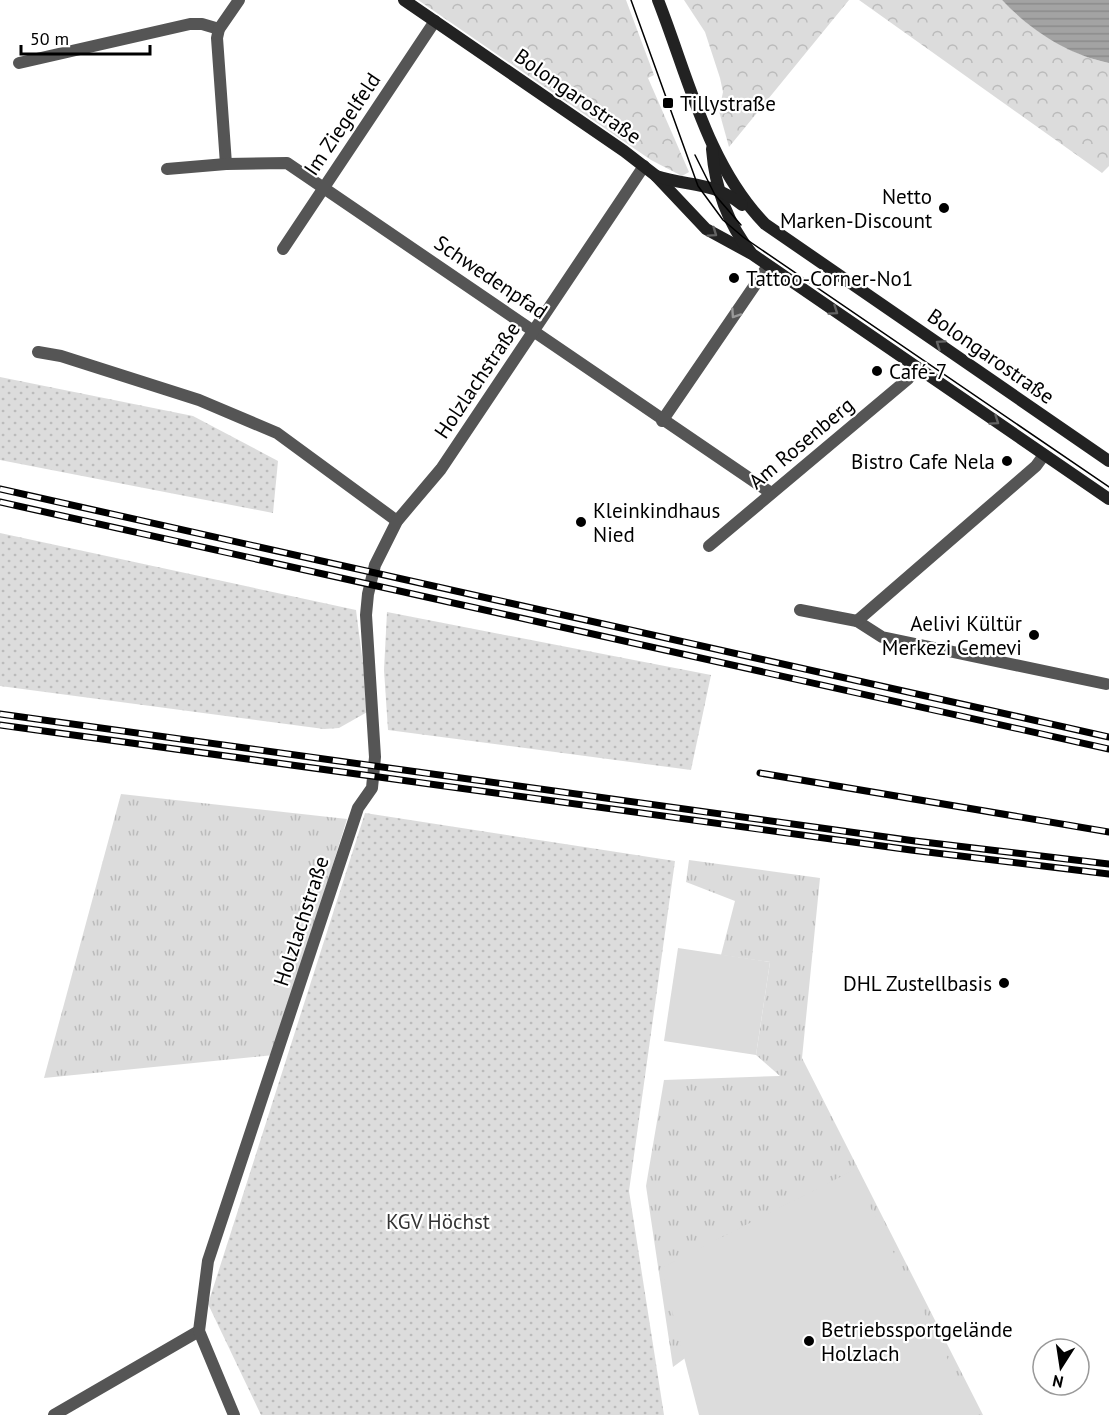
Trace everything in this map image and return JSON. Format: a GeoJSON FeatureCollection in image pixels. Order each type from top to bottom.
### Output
{"type":"FeatureCollection","features":[{"type":"Feature","properties":{"kind":"main road","name":"Bolongarostraße"},"geometry":{"type":"LineString","coordinates":[[404,0],[644,166],[706,229],[752,254],[1109,499]]}},
{"type":"Feature","properties":{"kind":"main road"},"geometry":{"type":"LineString","coordinates":[[658,0],[711,142]]}},
{"type":"Feature","properties":{"kind":"main road","name":"Bolongarostraße"},"geometry":{"type":"LineString","coordinates":[[711,142],[718,189],[735,230],[752,254]]}},
{"type":"Feature","properties":{"kind":"main road","name":"Bolongarostraße"},"geometry":{"type":"LineString","coordinates":[[711,142],[741,196],[765,224],[1109,461]]}},
{"type":"Feature","properties":{"kind":"main road"},"geometry":{"type":"LineString","coordinates":[[655,175],[694,186],[718,189],[765,224]]}},
{"type":"Feature","properties":{"kind":"main road"},"geometry":{"type":"LineString","coordinates":[[681,203],[684,193],[694,186]]}},
{"type":"Feature","properties":{"kind":"street"},"geometry":{"type":"LineString","coordinates":[[225,164],[217,46],[219,29],[239,0]]}},
{"type":"Feature","properties":{"kind":"street","name":"Im Ziegelfeld"},"geometry":{"type":"LineString","coordinates":[[282,249],[435,21]]}},
{"type":"Feature","properties":{"kind":"street"},"geometry":{"type":"LineString","coordinates":[[19,63],[190,24],[202,24],[219,29]]}},
{"type":"Feature","properties":{"kind":"street","name":"Schwedenpfad"},"geometry":{"type":"LineString","coordinates":[[167,169],[225,164],[287,163],[534,330],[662,421],[771,493]]}},
{"type":"Feature","properties":{"kind":"street","name":"Holzlachstraße"},"geometry":{"type":"LineString","coordinates":[[199,1331],[208,1262],[358,808],[372,788],[375,757],[366,615],[368,594],[381,551],[396,521],[441,469],[644,166]]}},
{"type":"Feature","properties":{"kind":"street"},"geometry":{"type":"LineString","coordinates":[[662,421],[768,266]]}},
{"type":"Feature","properties":{"kind":"street"},"geometry":{"type":"LineString","coordinates":[[38,352],[61,356],[199,400],[277,433],[396,521]]}},
{"type":"Feature","properties":{"kind":"street","name":"Am Rosenberg"},"geometry":{"type":"LineString","coordinates":[[709,546],[908,378],[916,368]]}},
{"type":"Feature","properties":{"kind":"street"},"geometry":{"type":"LineString","coordinates":[[857,621],[1036,466],[1044,455]]}},
{"type":"Feature","properties":{"kind":"street"},"geometry":{"type":"LineString","coordinates":[[800,610],[857,621],[882,637],[1106,684]]}},
{"type":"Feature","properties":{"kind":"street"},"geometry":{"type":"LineString","coordinates":[[54,1415],[199,1331],[234,1415]]}},
{"type":"Feature","properties":{"kind":"green space"},"geometry":{"type":"Polygon","coordinates":[[[418,0],[626,0],[654,75],[648,78],[689,172],[682,176],[651,160],[418,0]]]}},
{"type":"Feature","properties":{"kind":"green space"},"geometry":{"type":"Polygon","coordinates":[[[684,0],[849,0],[729,147],[719,111],[723,92],[720,78],[705,32],[684,0]]]}},
{"type":"Feature","properties":{"kind":"green space"},"geometry":{"type":"Polygon","coordinates":[[[859,0],[1002,0],[1037,31],[1079,54],[1109,63],[1109,166],[1102,173],[859,0]]]}},
{"type":"Feature","properties":{"kind":"green space"},"geometry":{"type":"Polygon","coordinates":[[[0,377],[193,416],[278,461],[273,513],[0,460],[0,377]]]}},
{"type":"Feature","properties":{"kind":"green space"},"geometry":{"type":"Polygon","coordinates":[[[0,533],[356,610],[369,711],[339,728],[324,729],[0,686],[0,533]]]}},
{"type":"Feature","properties":{"kind":"green space"},"geometry":{"type":"Polygon","coordinates":[[[387,612],[711,675],[691,770],[388,730],[384,670],[387,612]]]}},
{"type":"Feature","properties":{"kind":"green space"},"geometry":{"type":"Polygon","coordinates":[[[121,794],[347,819],[274,1055],[44,1078],[121,794]]]}},
{"type":"Feature","properties":{"kind":"green space","name":"KGV Höchst"},"geometry":{"type":"Polygon","coordinates":[[[365,813],[675,861],[629,1191],[664,1415],[261,1415],[208,1304],[365,813]]]}},
{"type":"Feature","properties":{"kind":"green space"},"geometry":{"type":"Polygon","coordinates":[[[689,860],[820,878],[802,1058],[983,1415],[938,1415],[726,1328],[673,1367],[646,1186],[664,1080],[780,1076],[756,1055],[770,962],[721,955],[735,901],[686,882],[689,860]]]}},
{"type":"Feature","properties":{"kind":"green space"},"geometry":{"type":"Polygon","coordinates":[[[678,948],[770,962],[756,1055],[664,1041],[678,948]]]}},
{"type":"Feature","properties":{"kind":"green space","name":"Betriebssportgelände Holzlach"},"geometry":{"type":"Polygon","coordinates":[[[852,1171],[976,1415],[699,1415],[661,1268],[852,1171]]]}},
{"type":"Feature","properties":{"kind":"shaded area"},"geometry":{"type":"Polygon","coordinates":[[[1002,0],[1109,0],[1109,63],[1079,54],[1051,40],[1037,31],[1002,0]]]}},
{"type":"Feature","properties":{"kind":"tram line"},"geometry":{"type":"LineString","coordinates":[[631,0],[698,186],[723,220],[743,237],[1109,487]]}},
{"type":"Feature","properties":{"kind":"tram line"},"geometry":{"type":"LineString","coordinates":[[695,155],[715,195],[741,225]]}},
{"type":"Feature","properties":{"kind":"railway"},"geometry":{"type":"LineString","coordinates":[[0,489],[1109,737]]}},
{"type":"Feature","properties":{"kind":"railway"},"geometry":{"type":"LineString","coordinates":[[0,502],[1109,749]]}},
{"type":"Feature","properties":{"kind":"railway"},"geometry":{"type":"LineString","coordinates":[[0,714],[915,841],[1109,864]]}},
{"type":"Feature","properties":{"kind":"railway"},"geometry":{"type":"LineString","coordinates":[[0,725],[911,850],[1109,874]]}},
{"type":"Feature","properties":{"kind":"railway"},"geometry":{"type":"LineString","coordinates":[[760,773],[1109,832]]}},
{"type":"Feature","properties":{"kind":"place","name":"Tillystraße"},"geometry":{"type":"Point","coordinates":[668,103]}},
{"type":"Feature","properties":{"kind":"place","name":"Netto Marken-Discount"},"geometry":{"type":"Point","coordinates":[944,208]}},
{"type":"Feature","properties":{"kind":"place","name":"Tattoo-Corner-No1"},"geometry":{"type":"Point","coordinates":[734,278]}},
{"type":"Feature","properties":{"kind":"place","name":"Café-7"},"geometry":{"type":"Point","coordinates":[877,371]}},
{"type":"Feature","properties":{"kind":"place","name":"Bistro Cafe Nela"},"geometry":{"type":"Point","coordinates":[1007,461]}},
{"type":"Feature","properties":{"kind":"place","name":"Kleinkindhaus Nied"},"geometry":{"type":"Point","coordinates":[581,522]}},
{"type":"Feature","properties":{"kind":"place","name":"Aelivi Kültür Merkezi Cemevi"},"geometry":{"type":"Point","coordinates":[1034,635]}},
{"type":"Feature","properties":{"kind":"place","name":"DHL Zustellbasis"},"geometry":{"type":"Point","coordinates":[1004,983]}},
{"type":"Feature","properties":{"kind":"place","name":"Betriebssportgelände Holzlach"},"geometry":{"type":"Point","coordinates":[809,1341]}}]}
